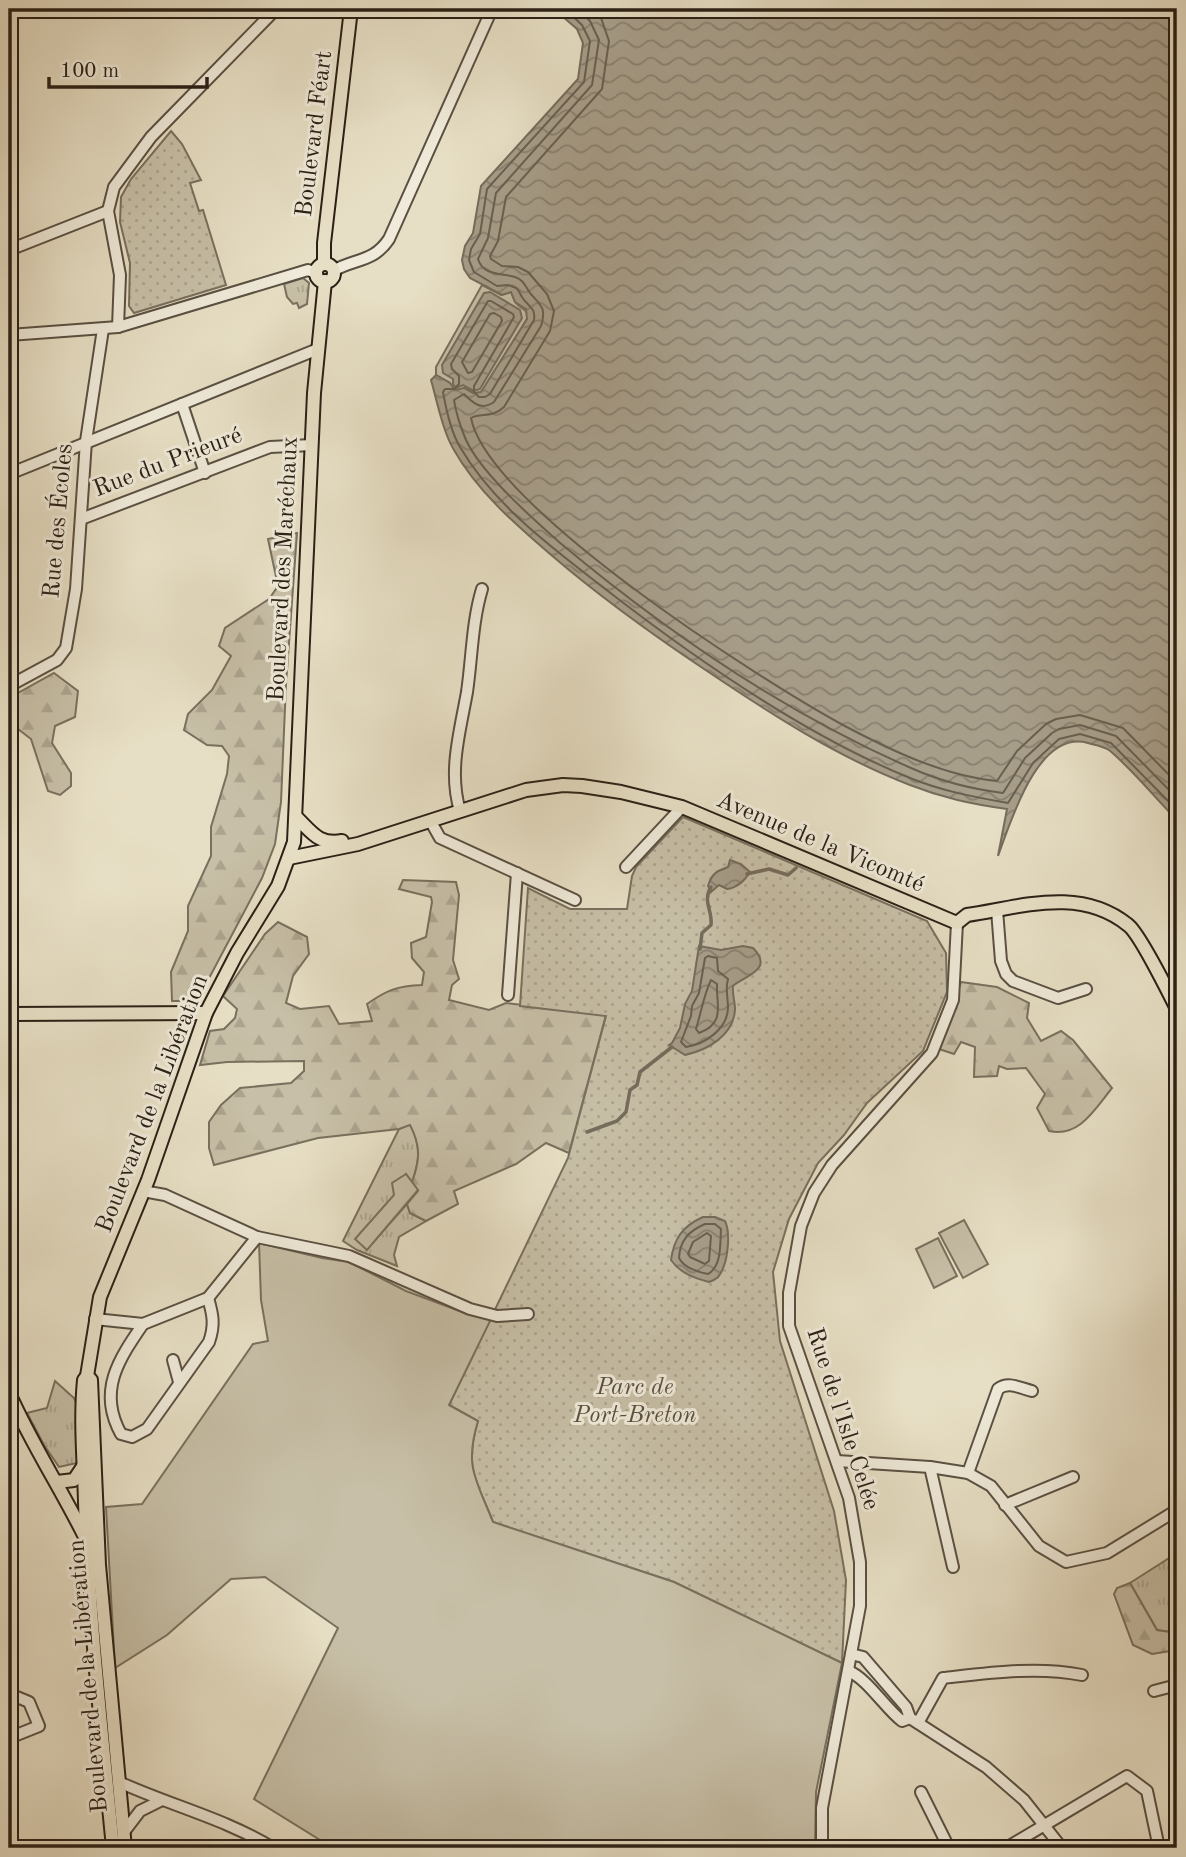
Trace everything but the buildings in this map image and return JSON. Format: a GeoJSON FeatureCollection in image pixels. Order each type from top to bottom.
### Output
{"type":"FeatureCollection","features":[{"type":"Feature","properties":{"kind":"main road","name":"Boulevard Féart"},"geometry":{"type":"LineString","coordinates":[[324,275],[324,243],[351,9]]}},
{"type":"Feature","properties":{"kind":"main road","name":"Boulevard des Maréchaux"},"geometry":{"type":"LineString","coordinates":[[289,858],[294,842],[296,817],[299,685],[324,275]]}},
{"type":"Feature","properties":{"kind":"main road","name":"Avenue de la Vicomté"},"geometry":{"type":"LineString","coordinates":[[289,858],[343,848],[526,790],[563,785],[611,790],[682,807],[957,923]]}},
{"type":"Feature","properties":{"kind":"main road","name":"Avenue de la Vicomté"},"geometry":{"type":"LineString","coordinates":[[296,817],[321,841],[328,844],[374,832],[397,832]]}},
{"type":"Feature","properties":{"kind":"main road","name":"Boulevard de la Libération"},"geometry":{"type":"LineString","coordinates":[[113,1848],[94,1667],[86,1538],[82,1402],[84,1380],[87,1376],[100,1297],[146,1186],[206,1013],[237,953],[278,886],[289,858]]}},
{"type":"Feature","properties":{"kind":"main road"},"geometry":{"type":"LineString","coordinates":[[957,923],[967,915],[1053,900],[1075,901],[1098,907],[1130,926],[1177,1009]]}},
{"type":"Feature","properties":{"kind":"main road"},"geometry":{"type":"LineString","coordinates":[[9,1014],[206,1013]]}},
{"type":"Feature","properties":{"kind":"main road","name":"Boulevard de la Libération"},"geometry":{"type":"LineString","coordinates":[[87,1376],[91,1380],[96,1512],[105,1640],[125,1848]]}},
{"type":"Feature","properties":{"kind":"main road"},"geometry":{"type":"LineString","coordinates":[[9,1394],[26,1433],[57,1482],[86,1538]]}},
{"type":"Feature","properties":{"kind":"main road"},"geometry":{"type":"LineString","coordinates":[[57,1482],[74,1480],[84,1464]]}},
{"type":"Feature","properties":{"kind":"main road"},"geometry":{"type":"LineString","coordinates":[[57,1482],[85,1499],[96,1512]]}},
{"type":"Feature","properties":{"kind":"street"},"geometry":{"type":"LineString","coordinates":[[118,327],[120,275],[108,211],[114,187],[151,137],[276,9]]}},
{"type":"Feature","properties":{"kind":"street"},"geometry":{"type":"LineString","coordinates":[[9,335],[118,327],[308,270],[324,275],[344,265],[372,257],[389,239],[492,9]]}},
{"type":"Feature","properties":{"kind":"street"},"geometry":{"type":"LineString","coordinates":[[9,250],[108,211]]}},
{"type":"Feature","properties":{"kind":"street","name":"Rue des Écoles"},"geometry":{"type":"LineString","coordinates":[[9,686],[57,660],[66,648],[76,589],[86,441],[103,329]]}},
{"type":"Feature","properties":{"kind":"street"},"geometry":{"type":"LineString","coordinates":[[9,474],[318,349]]}},
{"type":"Feature","properties":{"kind":"street"},"geometry":{"type":"LineString","coordinates":[[182,404],[205,473]]}},
{"type":"Feature","properties":{"kind":"street","name":"Rue du Prieuré"},"geometry":{"type":"LineString","coordinates":[[80,519],[270,447],[312,445]]}},
{"type":"Feature","properties":{"kind":"street"},"geometry":{"type":"LineString","coordinates":[[460,811],[456,798],[455,769],[458,737],[482,589]]}},
{"type":"Feature","properties":{"kind":"street"},"geometry":{"type":"LineString","coordinates":[[626,867],[682,807]]}},
{"type":"Feature","properties":{"kind":"street"},"geometry":{"type":"LineString","coordinates":[[431,822],[440,838],[575,900]]}},
{"type":"Feature","properties":{"kind":"street"},"geometry":{"type":"LineString","coordinates":[[508,995],[517,873]]}},
{"type":"Feature","properties":{"kind":"street"},"geometry":{"type":"LineString","coordinates":[[998,910],[1001,961],[1006,974],[1013,981],[1058,998],[1086,989]]}},
{"type":"Feature","properties":{"kind":"street","name":"Rue de l'Isle Celée"},"geometry":{"type":"LineString","coordinates":[[822,1848],[822,1808],[860,1606],[860,1562],[849,1498],[789,1326],[789,1293],[801,1226],[814,1193],[832,1165],[932,1053],[953,1000],[957,923]]}},
{"type":"Feature","properties":{"kind":"street"},"geometry":{"type":"LineString","coordinates":[[146,1186],[257,1237],[349,1255],[470,1309],[497,1316],[528,1314]]}},
{"type":"Feature","properties":{"kind":"street"},"geometry":{"type":"LineString","coordinates":[[95,1319],[143,1324],[208,1298],[257,1237]]}},
{"type":"Feature","properties":{"kind":"street"},"geometry":{"type":"LineString","coordinates":[[143,1324],[119,1358],[111,1384],[111,1408],[115,1423],[121,1434],[132,1442],[147,1429],[208,1342],[214,1328],[208,1298]]}},
{"type":"Feature","properties":{"kind":"street"},"geometry":{"type":"LineString","coordinates":[[173,1360],[179,1382]]}},
{"type":"Feature","properties":{"kind":"street"},"geometry":{"type":"LineString","coordinates":[[968,1473],[998,1389],[1009,1384],[1032,1391]]}},
{"type":"Feature","properties":{"kind":"street"},"geometry":{"type":"LineString","coordinates":[[837,1461],[930,1467],[968,1473],[991,1486],[1039,1546],[1066,1562],[1107,1553],[1177,1510]]}},
{"type":"Feature","properties":{"kind":"street"},"geometry":{"type":"LineString","coordinates":[[930,1467],[953,1567]]}},
{"type":"Feature","properties":{"kind":"street"},"geometry":{"type":"LineString","coordinates":[[1005,1505],[1073,1477]]}},
{"type":"Feature","properties":{"kind":"street"},"geometry":{"type":"LineString","coordinates":[[851,1654],[863,1657],[906,1707],[914,1721],[986,1767],[1024,1800],[1062,1848]]}},
{"type":"Feature","properties":{"kind":"street"},"geometry":{"type":"LineString","coordinates":[[914,1721],[943,1678],[1058,1670],[1082,1675]]}},
{"type":"Feature","properties":{"kind":"street"},"geometry":{"type":"LineString","coordinates":[[848,1671],[856,1674],[902,1721],[914,1721]]}},
{"type":"Feature","properties":{"kind":"street"},"geometry":{"type":"LineString","coordinates":[[1154,1691],[1177,1685]]}},
{"type":"Feature","properties":{"kind":"street"},"geometry":{"type":"LineString","coordinates":[[9,1701],[17,1697],[29,1703],[38,1726],[9,1738]]}},
{"type":"Feature","properties":{"kind":"street"},"geometry":{"type":"LineString","coordinates":[[1006,1848],[1127,1776],[1147,1791],[1159,1848]]}},
{"type":"Feature","properties":{"kind":"street"},"geometry":{"type":"LineString","coordinates":[[119,1782],[160,1801],[248,1833],[269,1847]]}},
{"type":"Feature","properties":{"kind":"street"},"geometry":{"type":"LineString","coordinates":[[921,1792],[949,1848]]}},
{"type":"Feature","properties":{"kind":"street"},"geometry":{"type":"LineString","coordinates":[[124,1832],[141,1811],[160,1801]]}},
{"type":"Feature","properties":{"kind":"green space"},"geometry":{"type":"Polygon","coordinates":[[[171,131],[182,144],[201,180],[190,183],[199,211],[203,210],[226,285],[134,313],[129,306],[130,263],[120,222],[121,197],[131,179],[171,131]]]}},
{"type":"Feature","properties":{"kind":"green space"},"geometry":{"type":"Polygon","coordinates":[[[303,278],[309,283],[307,304],[299,308],[297,303],[293,304],[287,297],[284,284],[303,278]]]}},
{"type":"Feature","properties":{"kind":"green space"},"geometry":{"type":"Polygon","coordinates":[[[482,285],[501,295],[511,292],[516,304],[525,310],[527,319],[484,390],[477,394],[464,388],[459,391],[452,388],[450,383],[436,375],[436,367],[482,285]]]}},
{"type":"Feature","properties":{"kind":"green space"},"geometry":{"type":"Polygon","coordinates":[[[297,533],[281,802],[275,844],[262,878],[197,1001],[172,1001],[171,972],[188,931],[188,906],[211,856],[211,827],[227,774],[229,756],[222,746],[207,745],[184,730],[188,714],[212,690],[231,656],[219,646],[225,628],[269,599],[278,586],[268,539],[297,533]]]}},
{"type":"Feature","properties":{"kind":"green space"},"geometry":{"type":"Polygon","coordinates":[[[54,673],[78,691],[75,717],[55,726],[52,743],[71,773],[71,786],[60,795],[48,791],[31,739],[18,729],[9,731],[9,698],[54,673]]]}},
{"type":"Feature","properties":{"kind":"green space","name":"Parc de Port-Breton"},"geometry":{"type":"Polygon","coordinates":[[[683,817],[927,921],[946,953],[947,992],[923,1051],[867,1103],[844,1135],[818,1163],[789,1219],[773,1272],[780,1341],[834,1511],[846,1580],[842,1663],[674,1582],[493,1522],[477,1484],[472,1462],[478,1421],[449,1405],[568,1158],[606,1016],[520,1006],[528,888],[570,909],[627,909],[636,867],[683,817]]]}},
{"type":"Feature","properties":{"kind":"green space"},"geometry":{"type":"Polygon","coordinates":[[[403,880],[456,882],[459,895],[453,960],[459,979],[452,985],[449,1000],[489,1010],[506,1003],[606,1015],[569,1153],[546,1143],[516,1164],[454,1191],[458,1204],[426,1221],[410,1213],[407,1204],[418,1191],[412,1182],[417,1167],[418,1146],[410,1125],[399,1129],[318,1138],[214,1165],[209,1148],[209,1122],[221,1105],[240,1088],[291,1083],[304,1071],[304,1061],[200,1065],[210,1031],[224,1029],[235,1018],[237,1009],[223,996],[265,934],[278,922],[307,937],[309,954],[293,976],[286,1003],[300,1009],[329,1006],[339,1024],[372,1021],[367,1004],[393,990],[422,985],[424,972],[412,958],[411,943],[426,937],[432,902],[431,897],[399,889],[403,880]]]}},
{"type":"Feature","properties":{"kind":"green space"},"geometry":{"type":"Polygon","coordinates":[[[961,982],[997,987],[1029,1003],[1027,1018],[1041,1041],[1061,1031],[1073,1040],[1112,1088],[1093,1113],[1069,1130],[1049,1131],[1037,1108],[1045,1094],[1026,1068],[1007,1069],[999,1066],[997,1076],[974,1077],[975,1047],[961,1042],[954,1054],[939,1049],[961,982]]]}},
{"type":"Feature","properties":{"kind":"green space"},"geometry":{"type":"Polygon","coordinates":[[[410,1124],[418,1153],[412,1182],[406,1174],[367,1249],[407,1204],[410,1213],[426,1221],[399,1237],[394,1255],[397,1266],[357,1250],[343,1241],[399,1129],[410,1124]]]}},
{"type":"Feature","properties":{"kind":"green space"},"geometry":{"type":"Polygon","coordinates":[[[406,1174],[418,1190],[367,1250],[355,1239],[394,1195],[392,1183],[406,1174]]]}},
{"type":"Feature","properties":{"kind":"green space"},"geometry":{"type":"Polygon","coordinates":[[[964,1220],[988,1264],[963,1278],[939,1233],[964,1220]]]}},
{"type":"Feature","properties":{"kind":"green space"},"geometry":{"type":"Polygon","coordinates":[[[938,1238],[957,1276],[934,1288],[916,1249],[938,1238]]]}},
{"type":"Feature","properties":{"kind":"green space"},"geometry":{"type":"Polygon","coordinates":[[[259,1243],[349,1262],[406,1291],[465,1313],[491,1319],[449,1405],[478,1421],[472,1462],[477,1483],[493,1522],[674,1582],[842,1663],[816,1792],[815,1848],[333,1848],[254,1799],[338,1628],[265,1577],[231,1579],[167,1635],[115,1668],[106,1507],[142,1504],[253,1344],[268,1341],[261,1300],[259,1243]]]}},
{"type":"Feature","properties":{"kind":"green space"},"geometry":{"type":"Polygon","coordinates":[[[55,1381],[74,1398],[77,1405],[77,1463],[59,1467],[27,1413],[47,1408],[55,1381]]]}},
{"type":"Feature","properties":{"kind":"green space"},"geometry":{"type":"Polygon","coordinates":[[[1177,1553],[1177,1633],[1157,1630],[1130,1583],[1177,1553]]]}},
{"type":"Feature","properties":{"kind":"green space"},"geometry":{"type":"Polygon","coordinates":[[[1130,1583],[1157,1630],[1177,1633],[1177,1650],[1152,1654],[1133,1645],[1114,1594],[1117,1588],[1130,1583]]]}},
{"type":"Feature","properties":{"kind":"water"},"geometry":{"type":"Polygon","coordinates":[[[554,9],[1177,9],[1177,820],[1109,750],[1088,743],[1070,742],[1055,750],[1041,763],[1029,781],[998,856],[1007,809],[957,800],[910,785],[856,761],[780,719],[667,644],[588,585],[510,519],[463,465],[443,425],[431,380],[436,375],[450,383],[455,390],[464,388],[473,393],[481,392],[527,319],[526,309],[515,302],[511,292],[502,295],[470,278],[462,260],[465,246],[473,233],[481,186],[578,79],[583,43],[577,29],[554,9]]]}},
{"type":"Feature","properties":{"kind":"water"},"geometry":{"type":"Polygon","coordinates":[[[490,292],[520,310],[522,318],[480,389],[474,391],[463,385],[456,388],[453,379],[443,373],[442,365],[484,293],[490,292]]]}},
{"type":"Feature","properties":{"kind":"water"},"geometry":{"type":"Polygon","coordinates":[[[730,860],[741,864],[750,872],[734,887],[727,889],[719,885],[711,892],[708,886],[711,878],[728,867],[730,860]]]}},
{"type":"Feature","properties":{"kind":"water"},"geometry":{"type":"Polygon","coordinates":[[[699,946],[721,950],[743,946],[753,948],[761,962],[755,972],[733,986],[734,1018],[725,1034],[711,1045],[685,1055],[669,1045],[680,1028],[685,1004],[692,991],[699,946]]]}},
{"type":"Feature","properties":{"kind":"water"},"geometry":{"type":"Polygon","coordinates":[[[703,1217],[715,1217],[725,1221],[728,1234],[724,1265],[718,1277],[709,1282],[688,1274],[671,1260],[674,1245],[681,1234],[690,1224],[703,1217]]]}},
{"type":"Feature","properties":{"kind":"waterway"},"geometry":{"type":"LineString","coordinates":[[747,874],[769,869],[788,875],[796,868]]}},
{"type":"Feature","properties":{"kind":"waterway"},"geometry":{"type":"LineString","coordinates":[[700,949],[702,933],[711,925],[707,897],[711,887]]}},
{"type":"Feature","properties":{"kind":"waterway"},"geometry":{"type":"LineString","coordinates":[[587,1132],[617,1121],[626,1112],[630,1090],[637,1085],[640,1072],[672,1047]]}}]}
